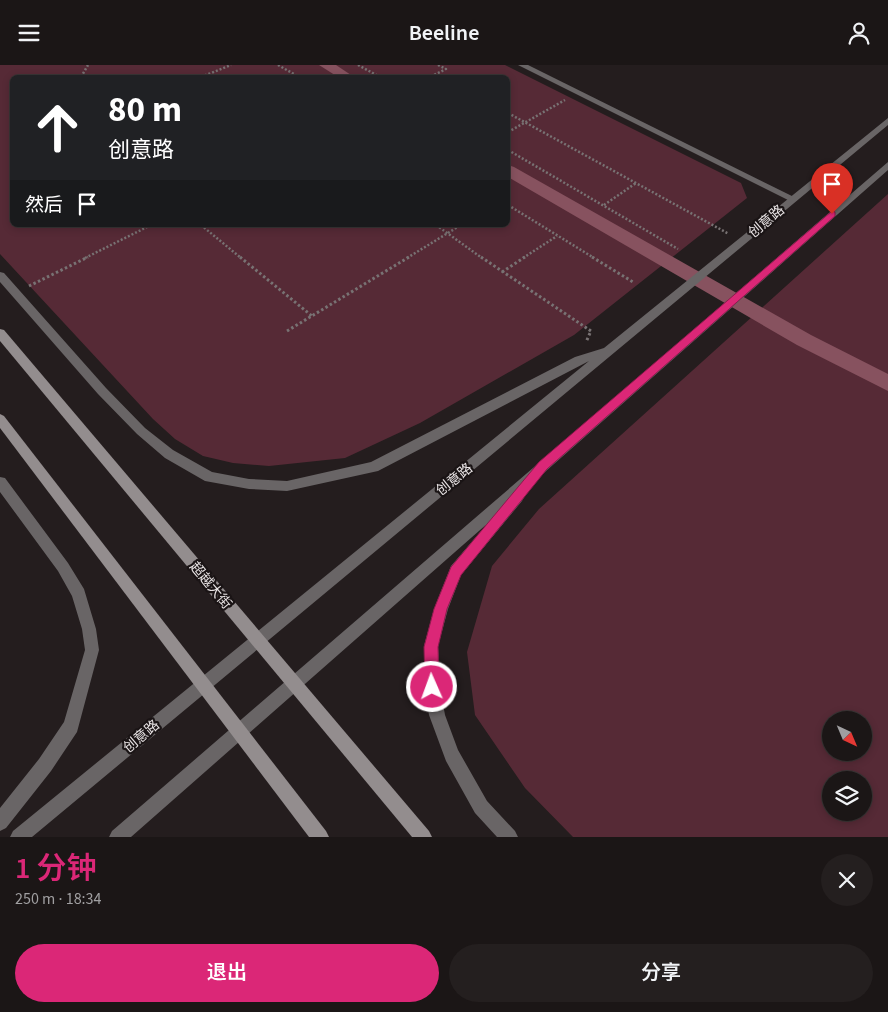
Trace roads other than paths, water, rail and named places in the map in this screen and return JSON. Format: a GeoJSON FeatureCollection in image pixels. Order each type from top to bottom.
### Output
{"type":"FeatureCollection","features":[{"type":"Feature","properties":{"kind":"main road","name":"超越大街"},"geometry":{"type":"LineString","coordinates":[[0,333],[423,837]]}},
{"type":"Feature","properties":{"kind":"main road"},"geometry":{"type":"LineString","coordinates":[[0,419],[320,837]]}},
{"type":"Feature","properties":{"kind":"street"},"geometry":{"type":"LineString","coordinates":[[522,65],[793,199]]}},
{"type":"Feature","properties":{"kind":"street","name":"创意路"},"geometry":{"type":"LineString","coordinates":[[19,837],[612,349],[655,311],[888,121]]}},
{"type":"Feature","properties":{"kind":"street"},"geometry":{"type":"LineString","coordinates":[[118,837],[888,165]]}},
{"type":"Feature","properties":{"kind":"street"},"geometry":{"type":"LineString","coordinates":[[0,275],[102,391],[141,431],[169,454],[210,477],[248,484],[286,486],[374,467],[579,361],[612,349]]}},
{"type":"Feature","properties":{"kind":"street"},"geometry":{"type":"LineString","coordinates":[[509,837],[481,807],[452,755],[436,715],[432,687],[431,647],[441,609],[456,571],[543,466]]}},
{"type":"Feature","properties":{"kind":"street"},"geometry":{"type":"LineString","coordinates":[[0,481],[63,567],[79,594],[89,629],[92,650],[71,727],[45,765],[0,822]]}},
{"type":"Feature","properties":{"kind":"waterway"},"geometry":{"type":"LineString","coordinates":[[326,65],[344,75]]}},
{"type":"Feature","properties":{"kind":"waterway"},"geometry":{"type":"LineString","coordinates":[[510,171],[804,340],[888,383]]}}]}
